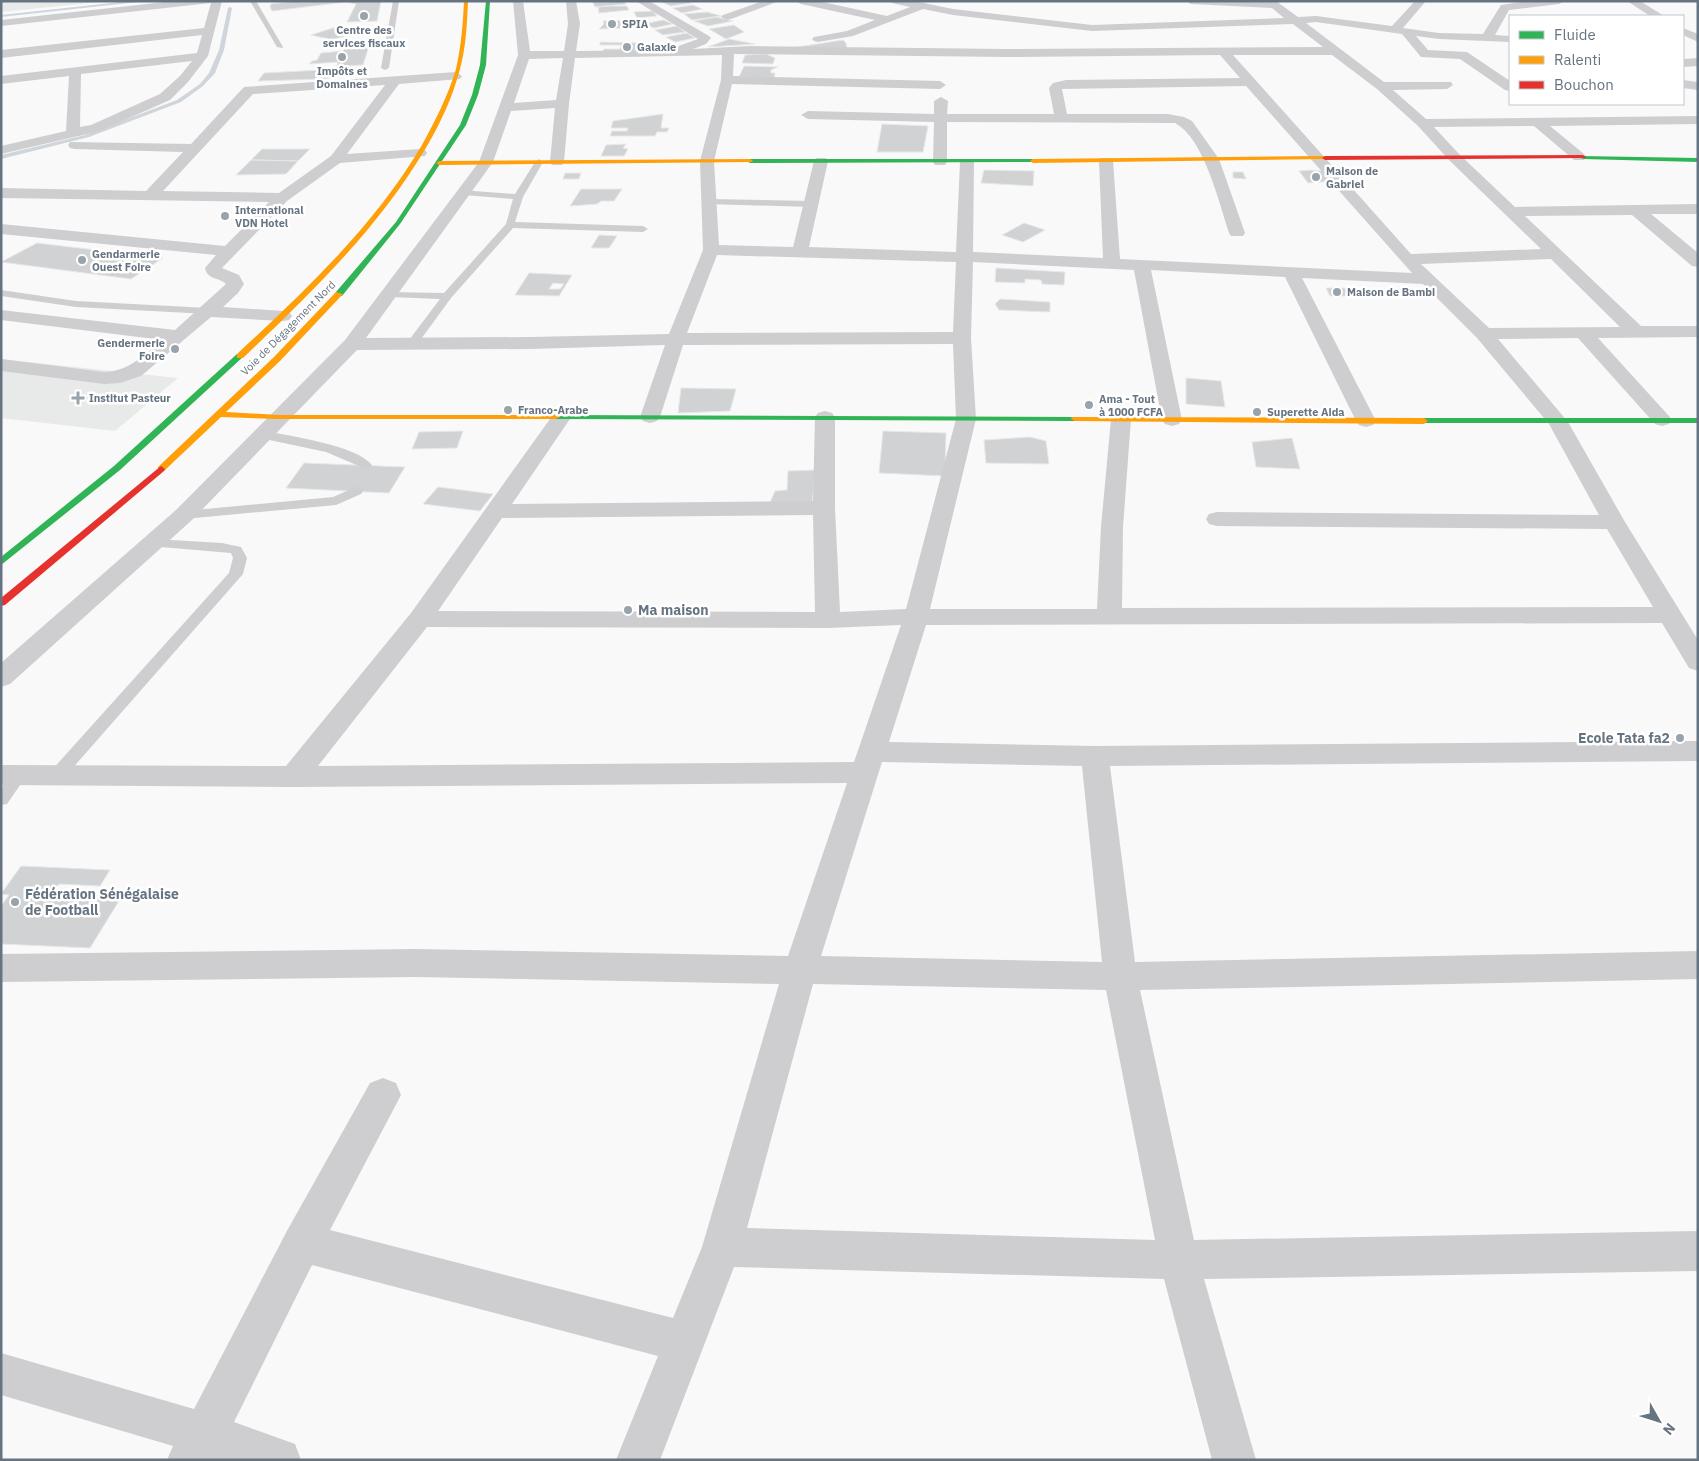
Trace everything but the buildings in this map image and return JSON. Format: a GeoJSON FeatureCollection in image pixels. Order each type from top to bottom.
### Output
{"type":"FeatureCollection","features":[{"type":"Feature","properties":{"kind":"main road","name":"Voie de Dégagement Nord"},"geometry":{"type":"LineString","coordinates":[[1,562],[57,518],[182,410],[322,278],[363,232],[413,165],[447,99],[456,76],[464,42],[466,1]]}},
{"type":"Feature","properties":{"kind":"main road","name":"Voie de Dégagement Nord"},"geometry":{"type":"LineString","coordinates":[[1,603],[131,495],[219,414],[292,344],[343,291],[391,235],[462,125],[476,93],[484,64],[488,36],[488,1]]}},
{"type":"Feature","properties":{"kind":"main road"},"geometry":{"type":"LineString","coordinates":[[439,163],[707,160],[967,162],[1579,157],[1698,160]]}},
{"type":"Feature","properties":{"kind":"main road"},"geometry":{"type":"LineString","coordinates":[[219,414],[279,417],[825,417],[1558,422],[1698,420]]}},
{"type":"Feature","properties":{"kind":"street"},"geometry":{"type":"LineString","coordinates":[[1,23],[207,1]]}},
{"type":"Feature","properties":{"kind":"street"},"geometry":{"type":"LineString","coordinates":[[74,140],[95,128],[164,97],[184,79],[202,56],[207,31],[217,1]]}},
{"type":"Feature","properties":{"kind":"street"},"geometry":{"type":"LineString","coordinates":[[1,678],[184,515],[352,344],[486,162],[524,55],[518,1]]}},
{"type":"Feature","properties":{"kind":"street"},"geometry":{"type":"LineString","coordinates":[[557,162],[562,104],[574,24],[571,1]]}},
{"type":"Feature","properties":{"kind":"street"},"geometry":{"type":"LineString","coordinates":[[727,17],[774,1]]}},
{"type":"Feature","properties":{"kind":"street"},"geometry":{"type":"LineString","coordinates":[[801,1],[886,19]]}},
{"type":"Feature","properties":{"kind":"street"},"geometry":{"type":"LineString","coordinates":[[896,1],[925,4],[1025,24],[1109,29],[1316,19],[1452,38],[1509,39]]}},
{"type":"Feature","properties":{"kind":"street"},"geometry":{"type":"LineString","coordinates":[[1191,1],[1271,3],[1381,86],[1423,123],[1455,158],[1510,212],[1635,331]]}},
{"type":"Feature","properties":{"kind":"street"},"geometry":{"type":"LineString","coordinates":[[1400,30],[1421,1]]}},
{"type":"Feature","properties":{"kind":"street"},"geometry":{"type":"LineString","coordinates":[[1487,38],[1504,4],[1559,1]]}},
{"type":"Feature","properties":{"kind":"street"},"geometry":{"type":"LineString","coordinates":[[1632,1],[1656,15]]}},
{"type":"Feature","properties":{"kind":"street"},"geometry":{"type":"LineString","coordinates":[[647,2],[705,38],[702,42],[672,54]]}},
{"type":"Feature","properties":{"kind":"street"},"geometry":{"type":"LineString","coordinates":[[524,55],[672,54],[750,50],[848,34],[925,4]]}},
{"type":"Feature","properties":{"kind":"street"},"geometry":{"type":"LineString","coordinates":[[1025,24],[1036,8]]}},
{"type":"Feature","properties":{"kind":"street"},"geometry":{"type":"LineString","coordinates":[[1316,19],[1326,9]]}},
{"type":"Feature","properties":{"kind":"street"},"geometry":{"type":"LineString","coordinates":[[1400,30],[1425,54],[1463,55],[1509,86]]}},
{"type":"Feature","properties":{"kind":"street"},"geometry":{"type":"LineString","coordinates":[[1,54],[207,31]]}},
{"type":"Feature","properties":{"kind":"street"},"geometry":{"type":"LineString","coordinates":[[750,50],[943,52],[1010,49],[1333,51]]}},
{"type":"Feature","properties":{"kind":"street"},"geometry":{"type":"LineString","coordinates":[[1223,51],[1316,158],[1407,258],[1484,334],[1558,422],[1614,522],[1698,662]]}},
{"type":"Feature","properties":{"kind":"street"},"geometry":{"type":"LineString","coordinates":[[650,417],[676,339],[711,250],[707,160],[727,80],[728,52]]}},
{"type":"Feature","properties":{"kind":"street"},"geometry":{"type":"LineString","coordinates":[[940,162],[942,118],[940,85],[943,52]]}},
{"type":"Feature","properties":{"kind":"street"},"geometry":{"type":"LineString","coordinates":[[1,80],[202,56]]}},
{"type":"Feature","properties":{"kind":"street"},"geometry":{"type":"LineString","coordinates":[[1684,62],[1698,62]]}},
{"type":"Feature","properties":{"kind":"street"},"geometry":{"type":"LineString","coordinates":[[74,140],[75,71]]}},
{"type":"Feature","properties":{"kind":"street"},"geometry":{"type":"LineString","coordinates":[[151,195],[249,90],[456,76]]}},
{"type":"Feature","properties":{"kind":"street"},"geometry":{"type":"LineString","coordinates":[[1,365],[104,378],[120,377],[134,372],[179,336],[232,289],[235,284],[233,279],[214,273],[214,268],[282,198],[336,159],[396,79]]}},
{"type":"Feature","properties":{"kind":"street"},"geometry":{"type":"LineString","coordinates":[[727,80],[940,85]]}},
{"type":"Feature","properties":{"kind":"street"},"geometry":{"type":"LineString","coordinates":[[1061,117],[1055,88],[1066,84],[1249,82]]}},
{"type":"Feature","properties":{"kind":"street"},"geometry":{"type":"LineString","coordinates":[[1684,84],[1698,86]]}},
{"type":"Feature","properties":{"kind":"street"},"geometry":{"type":"LineString","coordinates":[[1381,86],[1447,86]]}},
{"type":"Feature","properties":{"kind":"street"},"geometry":{"type":"LineString","coordinates":[[506,107],[562,104]]}},
{"type":"Feature","properties":{"kind":"street"},"geometry":{"type":"LineString","coordinates":[[1633,108],[1652,120]]}},
{"type":"Feature","properties":{"kind":"street"},"geometry":{"type":"LineString","coordinates":[[808,115],[1179,120],[1187,124],[1212,159],[1237,233]]}},
{"type":"Feature","properties":{"kind":"street"},"geometry":{"type":"LineString","coordinates":[[1423,123],[1540,115],[1559,121],[1698,120]]}},
{"type":"Feature","properties":{"kind":"street"},"geometry":{"type":"LineString","coordinates":[[1540,115],[1579,157]]}},
{"type":"Feature","properties":{"kind":"street"},"geometry":{"type":"LineString","coordinates":[[1,150],[74,140],[194,148]]}},
{"type":"Feature","properties":{"kind":"street"},"geometry":{"type":"LineString","coordinates":[[336,159],[420,153]]}},
{"type":"Feature","properties":{"kind":"street"},"geometry":{"type":"LineString","coordinates":[[800,251],[821,161]]}},
{"type":"Feature","properties":{"kind":"street"},"geometry":{"type":"LineString","coordinates":[[1106,161],[1112,264]]}},
{"type":"Feature","properties":{"kind":"street"},"geometry":{"type":"LineString","coordinates":[[638,1460],[722,1247],[800,970],[916,617],[966,419],[962,338],[967,162]]}},
{"type":"Feature","properties":{"kind":"street"},"geometry":{"type":"LineString","coordinates":[[1,193],[282,198]]}},
{"type":"Feature","properties":{"kind":"street"},"geometry":{"type":"LineString","coordinates":[[1510,212],[1698,209]]}},
{"type":"Feature","properties":{"kind":"street"},"geometry":{"type":"LineString","coordinates":[[1636,210],[1698,262]]}},
{"type":"Feature","properties":{"kind":"street"},"geometry":{"type":"LineString","coordinates":[[4,236],[28,232],[229,251]]}},
{"type":"Feature","properties":{"kind":"street"},"geometry":{"type":"LineString","coordinates":[[711,250],[800,251],[1142,264],[1428,279]]}},
{"type":"Feature","properties":{"kind":"street"},"geometry":{"type":"LineString","coordinates":[[1407,258],[1553,254]]}},
{"type":"Feature","properties":{"kind":"street"},"geometry":{"type":"LineString","coordinates":[[1142,264],[1172,420]]}},
{"type":"Feature","properties":{"kind":"street"},"geometry":{"type":"LineString","coordinates":[[1291,273],[1366,421]]}},
{"type":"Feature","properties":{"kind":"street"},"geometry":{"type":"LineString","coordinates":[[208,311],[283,316]]}},
{"type":"Feature","properties":{"kind":"street"},"geometry":{"type":"LineString","coordinates":[[1,315],[179,336]]}},
{"type":"Feature","properties":{"kind":"street"},"geometry":{"type":"LineString","coordinates":[[1484,334],[1698,331]]}},
{"type":"Feature","properties":{"kind":"street"},"geometry":{"type":"LineString","coordinates":[[1582,332],[1662,420]]}},
{"type":"Feature","properties":{"kind":"street"},"geometry":{"type":"LineString","coordinates":[[352,344],[676,339],[962,338]]}},
{"type":"Feature","properties":{"kind":"street"},"geometry":{"type":"LineString","coordinates":[[294,777],[420,619],[562,416]]}},
{"type":"Feature","properties":{"kind":"street"},"geometry":{"type":"LineString","coordinates":[[825,417],[824,508],[828,620]]}},
{"type":"Feature","properties":{"kind":"street"},"geometry":{"type":"LineString","coordinates":[[1108,616],[1112,527],[1121,419]]}},
{"type":"Feature","properties":{"kind":"street"},"geometry":{"type":"LineString","coordinates":[[495,511],[824,508]]}},
{"type":"Feature","properties":{"kind":"street"},"geometry":{"type":"LineString","coordinates":[[1217,519],[1614,522]]}},
{"type":"Feature","properties":{"kind":"street"},"geometry":{"type":"LineString","coordinates":[[420,619],[828,620],[916,617],[1669,615]]}},
{"type":"Feature","properties":{"kind":"street"},"geometry":{"type":"LineString","coordinates":[[10,775],[294,777],[1095,756],[1698,751]]}},
{"type":"Feature","properties":{"kind":"street"},"geometry":{"type":"LineString","coordinates":[[1095,756],[1120,976],[1179,1260],[1234,1460]]}},
{"type":"Feature","properties":{"kind":"street"},"geometry":{"type":"LineString","coordinates":[[1,968],[416,964],[1120,976],[1698,965]]}},
{"type":"Feature","properties":{"kind":"street"},"geometry":{"type":"LineString","coordinates":[[197,1447],[302,1243],[383,1095]]}},
{"type":"Feature","properties":{"kind":"street"},"geometry":{"type":"LineString","coordinates":[[302,1243],[686,1342]]}},
{"type":"Feature","properties":{"kind":"street"},"geometry":{"type":"LineString","coordinates":[[722,1247],[1179,1260],[1698,1251]]}},
{"type":"Feature","properties":{"kind":"street"},"geometry":{"type":"LineString","coordinates":[[1,1374],[197,1447],[279,1460]]}},
{"type":"Feature","properties":{"kind":"lane"},"geometry":{"type":"LineString","coordinates":[[253,1],[280,47]]}},
{"type":"Feature","properties":{"kind":"lane"},"geometry":{"type":"LineString","coordinates":[[385,68],[396,1]]}},
{"type":"Feature","properties":{"kind":"lane"},"geometry":{"type":"LineString","coordinates":[[412,344],[447,296],[510,225],[518,197],[539,162]]}},
{"type":"Feature","properties":{"kind":"lane"},"geometry":{"type":"LineString","coordinates":[[464,192],[518,197]]}},
{"type":"Feature","properties":{"kind":"lane"},"geometry":{"type":"LineString","coordinates":[[710,202],[812,204]]}},
{"type":"Feature","properties":{"kind":"lane"},"geometry":{"type":"LineString","coordinates":[[510,225],[642,229]]}},
{"type":"Feature","properties":{"kind":"lane"},"geometry":{"type":"LineString","coordinates":[[1,293],[76,304],[208,311]]}},
{"type":"Feature","properties":{"kind":"lane"},"geometry":{"type":"LineString","coordinates":[[390,294],[447,296]]}},
{"type":"Feature","properties":{"kind":"lane"},"geometry":{"type":"LineString","coordinates":[[264,435],[317,446],[355,458],[366,465]]}},
{"type":"Feature","properties":{"kind":"lane"},"geometry":{"type":"LineString","coordinates":[[184,515],[336,501],[356,491]]}},
{"type":"Feature","properties":{"kind":"lane"},"geometry":{"type":"LineString","coordinates":[[57,775],[236,574],[240,558],[236,550],[222,546],[154,543]]}},
{"type":"Feature","properties":{"kind":"lane"},"geometry":{"type":"LineString","coordinates":[[1,799],[10,775]]}},
{"type":"Feature","properties":{"kind":"shaded area"},"geometry":{"type":"Polygon","coordinates":[[[1,1],[109,1],[1,12],[1,1]]]}},
{"type":"Feature","properties":{"kind":"shaded area","name":"Institut Pasteur"},"geometry":{"type":"Polygon","coordinates":[[[1,359],[178,378],[115,431],[1,418],[1,359]]]}},
{"type":"Feature","properties":{"kind":"waterway"},"geometry":{"type":"LineString","coordinates":[[1,16],[145,1]]}},
{"type":"Feature","properties":{"kind":"waterway"},"geometry":{"type":"LineString","coordinates":[[1,157],[87,136],[179,101],[201,85],[216,66],[226,33],[230,8]]}},
{"type":"Feature","properties":{"kind":"traffic: fast"},"geometry":{"type":"LineString","coordinates":[[339,294],[398,223],[463,125],[475,95],[483,65],[488,1]]}},
{"type":"Feature","properties":{"kind":"traffic: fast"},"geometry":{"type":"LineString","coordinates":[[1583,157],[1698,160]]}},
{"type":"Feature","properties":{"kind":"traffic: fast"},"geometry":{"type":"LineString","coordinates":[[750,161],[1033,161]]}},
{"type":"Feature","properties":{"kind":"traffic: fast"},"geometry":{"type":"LineString","coordinates":[[1,562],[117,468],[240,356]]}},
{"type":"Feature","properties":{"kind":"traffic: fast"},"geometry":{"type":"LineString","coordinates":[[556,417],[1075,419]]}},
{"type":"Feature","properties":{"kind":"traffic: fast"},"geometry":{"type":"LineString","coordinates":[[1424,421],[1698,420]]}},
{"type":"Feature","properties":{"kind":"traffic: slow"},"geometry":{"type":"LineString","coordinates":[[240,356],[319,280],[344,253],[391,197],[412,167],[438,119],[456,78],[463,43],[466,1]]}},
{"type":"Feature","properties":{"kind":"traffic: slow"},"geometry":{"type":"LineString","coordinates":[[1033,161],[1325,158]]}},
{"type":"Feature","properties":{"kind":"traffic: slow"},"geometry":{"type":"LineString","coordinates":[[439,163],[750,161]]}},
{"type":"Feature","properties":{"kind":"traffic: slow"},"geometry":{"type":"LineString","coordinates":[[161,469],[277,359],[339,294]]}},
{"type":"Feature","properties":{"kind":"traffic: slow"},"geometry":{"type":"LineString","coordinates":[[219,414],[279,417],[556,417]]}},
{"type":"Feature","properties":{"kind":"traffic: slow"},"geometry":{"type":"LineString","coordinates":[[1075,419],[1424,421]]}},
{"type":"Feature","properties":{"kind":"traffic: jam"},"geometry":{"type":"LineString","coordinates":[[1325,158],[1583,157]]}},
{"type":"Feature","properties":{"kind":"traffic: jam"},"geometry":{"type":"LineString","coordinates":[[1,603],[161,469]]}},
{"type":"Feature","properties":{"kind":"place","name":"Centre des services fiscaux"},"geometry":{"type":"Point","coordinates":[364,16]}},
{"type":"Feature","properties":{"kind":"place","name":"SPIA"},"geometry":{"type":"Point","coordinates":[612,24]}},
{"type":"Feature","properties":{"kind":"place","name":"Galaxie"},"geometry":{"type":"Point","coordinates":[627,47]}},
{"type":"Feature","properties":{"kind":"place","name":"Impôts et Domaines"},"geometry":{"type":"Point","coordinates":[342,57]}},
{"type":"Feature","properties":{"kind":"place","name":"Maison de Gabriel"},"geometry":{"type":"Point","coordinates":[1316,177]}},
{"type":"Feature","properties":{"kind":"place","name":"International VDN Hotel"},"geometry":{"type":"Point","coordinates":[225,216]}},
{"type":"Feature","properties":{"kind":"place","name":"Gendarmerie Ouest Foire"},"geometry":{"type":"Point","coordinates":[82,260]}},
{"type":"Feature","properties":{"kind":"place","name":"Maison de Bambi"},"geometry":{"type":"Point","coordinates":[1337,292]}},
{"type":"Feature","properties":{"kind":"place","name":"Gendermerie Foire"},"geometry":{"type":"Point","coordinates":[175,349]}},
{"type":"Feature","properties":{"kind":"place","name":"Institut Pasteur"},"geometry":{"type":"Point","coordinates":[78,398]}},
{"type":"Feature","properties":{"kind":"place","name":"Ama - Tout à 1000 FCFA"},"geometry":{"type":"Point","coordinates":[1089,405]}},
{"type":"Feature","properties":{"kind":"place","name":"Franco-Arabe"},"geometry":{"type":"Point","coordinates":[508,410]}},
{"type":"Feature","properties":{"kind":"place","name":"Superette Aida"},"geometry":{"type":"Point","coordinates":[1257,412]}},
{"type":"Feature","properties":{"kind":"place","name":"Ma maison"},"geometry":{"type":"Point","coordinates":[628,610]}},
{"type":"Feature","properties":{"kind":"place","name":"Ecole Tata fa2"},"geometry":{"type":"Point","coordinates":[1680,738]}},
{"type":"Feature","properties":{"kind":"place","name":"Fédération Sénégalaise de Football"},"geometry":{"type":"Point","coordinates":[15,902]}}]}
